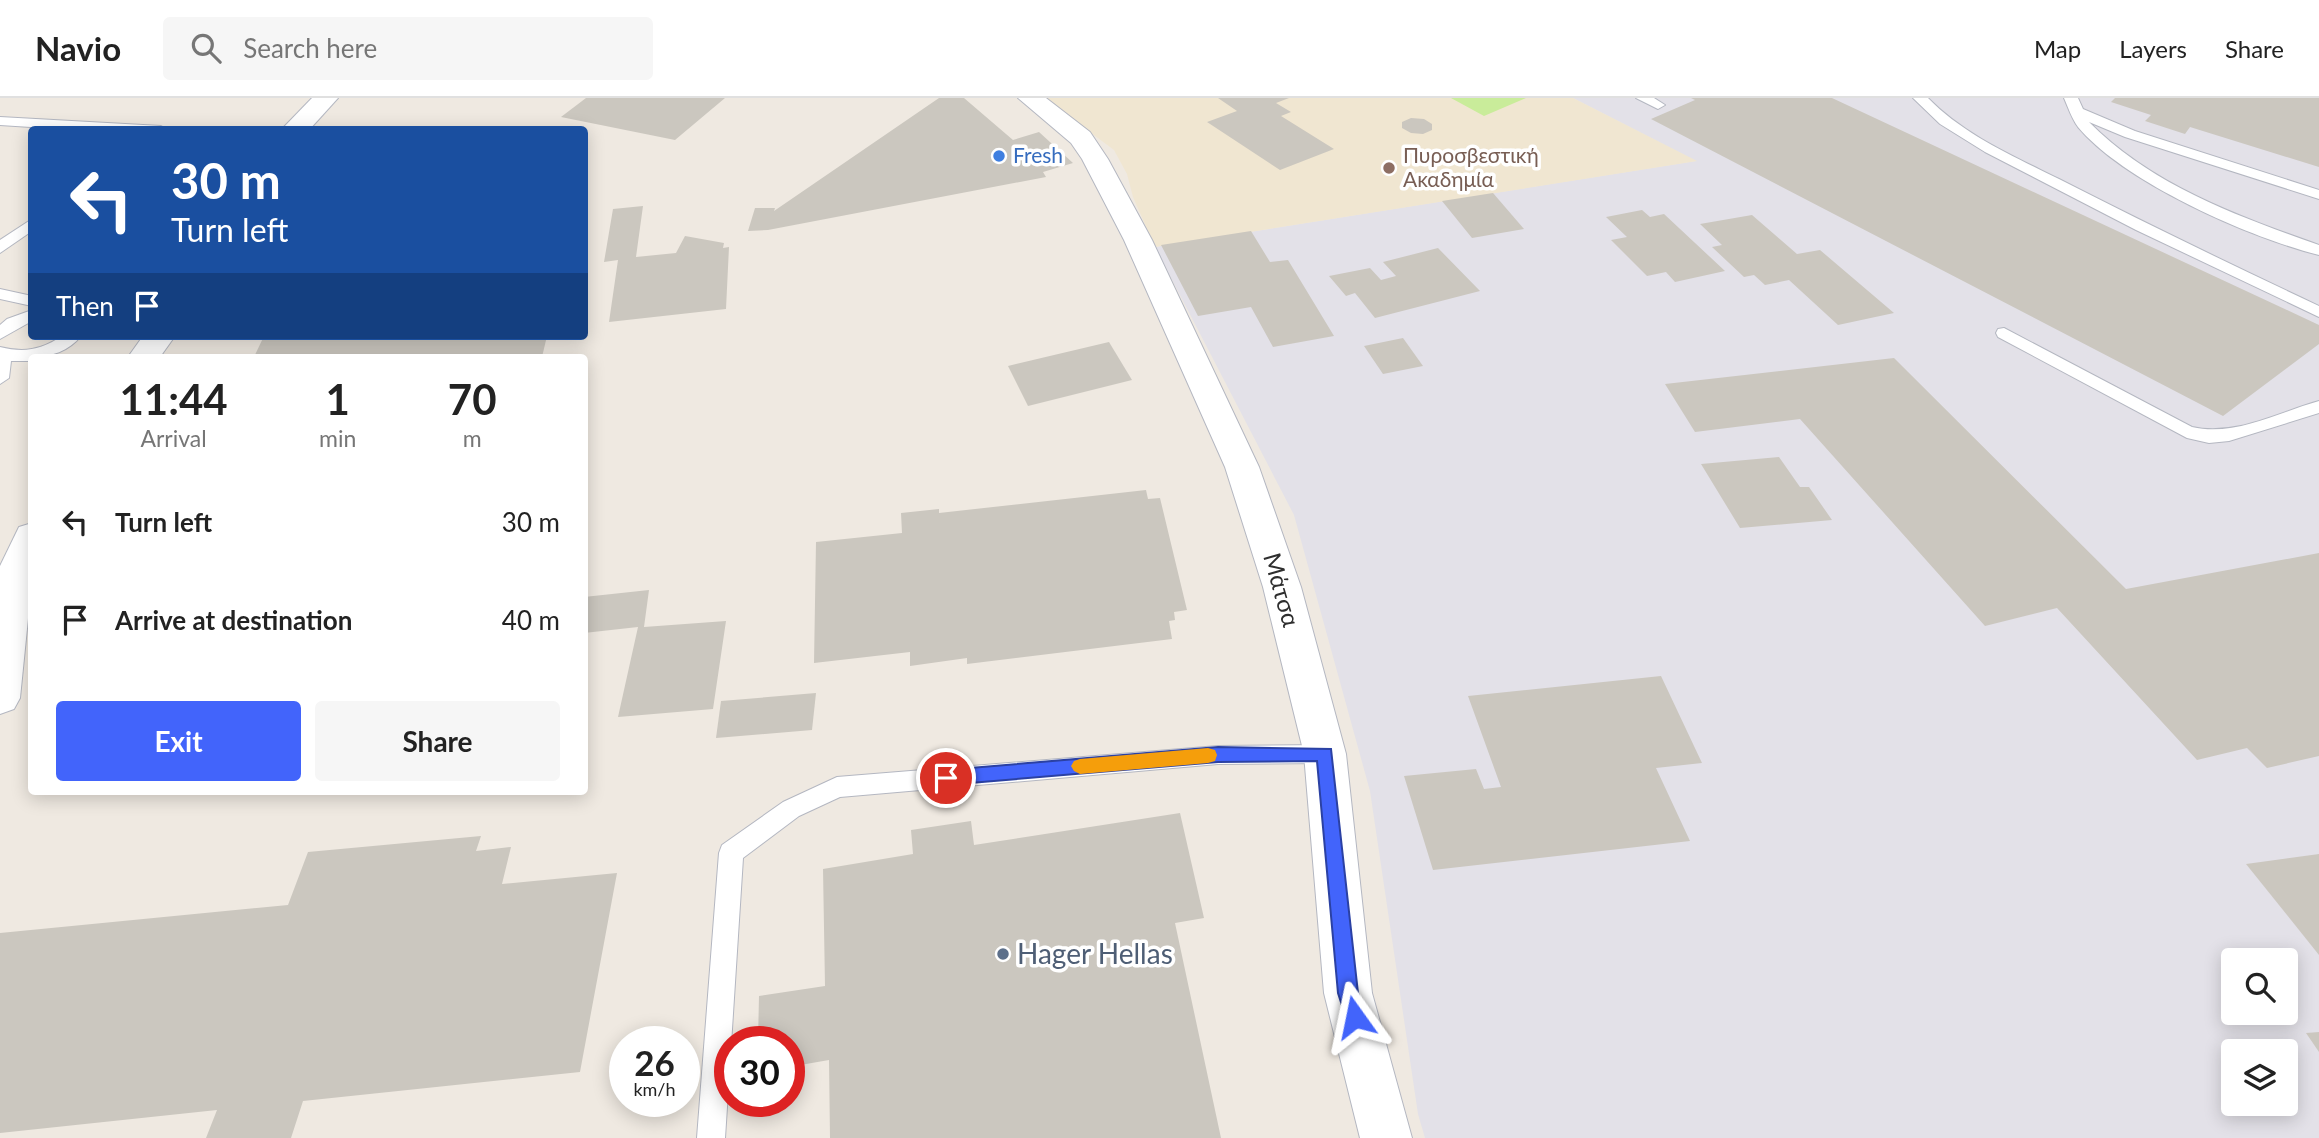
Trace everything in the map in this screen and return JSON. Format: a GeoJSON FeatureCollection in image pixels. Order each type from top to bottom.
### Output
{"type":"FeatureCollection","features":[{"type":"Feature","properties":{"kind":"street"},"geometry":{"type":"LineString","coordinates":[[298,126],[326,98]]}},
{"type":"Feature","properties":{"kind":"street","name":"Μάτσα"},"geometry":{"type":"LineString","coordinates":[[1030,98],[1081,138],[1095,159],[1139,240],[1242,467],[1282,587],[1325,754],[1348,993],[1386,1138]]}},
{"type":"Feature","properties":{"kind":"street"},"geometry":{"type":"LineString","coordinates":[[0,698],[4,633],[12,582],[28,545]]}},
{"type":"Feature","properties":{"kind":"lane"},"geometry":{"type":"LineString","coordinates":[[1643,98],[1658,105]]}},
{"type":"Feature","properties":{"kind":"lane"},"geometry":{"type":"LineString","coordinates":[[1920,98],[1941,118],[2004,156],[2113,214],[2319,312]]}},
{"type":"Feature","properties":{"kind":"lane"},"geometry":{"type":"LineString","coordinates":[[2072,104],[2130,134],[2319,195]]}},
{"type":"Feature","properties":{"kind":"lane"},"geometry":{"type":"LineString","coordinates":[[2072,104],[2108,151],[2167,187],[2258,229],[2319,250]]}},
{"type":"Feature","properties":{"kind":"lane"},"geometry":{"type":"LineString","coordinates":[[0,121],[93,126]]}},
{"type":"Feature","properties":{"kind":"lane"},"geometry":{"type":"LineString","coordinates":[[0,248],[28,226]]}},
{"type":"Feature","properties":{"kind":"lane"},"geometry":{"type":"LineString","coordinates":[[0,294],[28,300]]}},
{"type":"Feature","properties":{"kind":"lane"},"geometry":{"type":"LineString","coordinates":[[0,334],[13,323],[28,317]]}},
{"type":"Feature","properties":{"kind":"lane"},"geometry":{"type":"LineString","coordinates":[[2004,333],[2187,432],[2209,437],[2230,435],[2319,407]]}},
{"type":"Feature","properties":{"kind":"lane"},"geometry":{"type":"LineString","coordinates":[[33,354],[44,352],[66,340]]}},
{"type":"Feature","properties":{"kind":"lane"},"geometry":{"type":"LineString","coordinates":[[0,379],[1,353],[28,355]]}},
{"type":"Feature","properties":{"kind":"lane"},"geometry":{"type":"LineString","coordinates":[[711,1138],[731,853],[791,808],[837,787],[1218,755],[1325,754]]}},
{"type":"Feature","properties":{"kind":"shaded area","name":"Πυροσβεστική Ακαδημία"},"geometry":{"type":"Polygon","coordinates":[[[1044,98],[1573,98],[1697,161],[1155,247],[1133,197],[1127,174],[1114,150],[1044,98]]]}},
{"type":"Feature","properties":{"kind":"shaded area"},"geometry":{"type":"Polygon","coordinates":[[[1573,98],[2319,98],[2319,1138],[1425,1138],[1418,1114],[1370,791],[1294,515],[1155,247],[1696,161],[1573,98]]]}},
{"type":"Feature","properties":{"kind":"green space"},"geometry":{"type":"Polygon","coordinates":[[[1451,98],[1526,98],[1484,116],[1451,98]]]}},
{"type":"Feature","properties":{"kind":"building"},"geometry":{"type":"Polygon","coordinates":[[[586,98],[725,98],[675,140],[561,117],[586,98]]]}},
{"type":"Feature","properties":{"kind":"building"},"geometry":{"type":"Polygon","coordinates":[[[939,98],[964,98],[1013,140],[1039,132],[1073,163],[1043,172],[1046,177],[768,230],[748,231],[755,208],[775,208],[774,211],[939,98]]]}},
{"type":"Feature","properties":{"kind":"building"},"geometry":{"type":"Polygon","coordinates":[[[1218,98],[1289,98],[1276,103],[1291,112],[1281,116],[1334,149],[1280,170],[1207,122],[1237,111],[1218,98]]]}},
{"type":"Feature","properties":{"kind":"building"},"geometry":{"type":"Polygon","coordinates":[[[1691,98],[1832,98],[2319,325],[2319,344],[2223,416],[1651,119],[1695,100],[1691,98]]]}},
{"type":"Feature","properties":{"kind":"building"},"geometry":{"type":"Polygon","coordinates":[[[2115,98],[2319,98],[2319,167],[2190,127],[2185,134],[2145,121],[2151,115],[2111,102],[2115,98]]]}},
{"type":"Feature","properties":{"kind":"building"},"geometry":{"type":"Polygon","coordinates":[[[1411,118],[1424,119],[1432,124],[1432,130],[1423,134],[1411,133],[1402,128],[1402,122],[1411,118]]]}},
{"type":"Feature","properties":{"kind":"building"},"geometry":{"type":"Polygon","coordinates":[[[1493,193],[1524,229],[1472,238],[1442,201],[1493,193]]]}},
{"type":"Feature","properties":{"kind":"building"},"geometry":{"type":"Polygon","coordinates":[[[643,206],[636,257],[676,253],[685,236],[724,243],[723,248],[729,247],[726,309],[609,322],[618,260],[604,262],[613,209],[643,206]]]}},
{"type":"Feature","properties":{"kind":"building"},"geometry":{"type":"Polygon","coordinates":[[[1642,210],[1650,217],[1664,214],[1725,271],[1675,282],[1666,272],[1647,276],[1611,240],[1627,237],[1606,217],[1642,210]]]}},
{"type":"Feature","properties":{"kind":"building"},"geometry":{"type":"Polygon","coordinates":[[[1752,215],[1797,254],[1820,250],[1894,313],[1838,325],[1789,280],[1765,285],[1754,275],[1744,277],[1712,247],[1722,245],[1700,224],[1752,215]]]}},
{"type":"Feature","properties":{"kind":"building"},"geometry":{"type":"Polygon","coordinates":[[[1251,231],[1270,262],[1288,260],[1334,336],[1273,347],[1251,307],[1198,316],[1161,245],[1251,231]]]}},
{"type":"Feature","properties":{"kind":"building"},"geometry":{"type":"Polygon","coordinates":[[[1438,248],[1480,291],[1375,318],[1355,293],[1346,296],[1329,276],[1370,268],[1381,280],[1396,276],[1383,262],[1438,248]]]}},
{"type":"Feature","properties":{"kind":"building"},"geometry":{"type":"Polygon","coordinates":[[[1403,338],[1423,366],[1383,374],[1364,346],[1403,338]]]}},
{"type":"Feature","properties":{"kind":"building"},"geometry":{"type":"Polygon","coordinates":[[[262,340],[546,340],[543,354],[255,354],[262,340]]]}},
{"type":"Feature","properties":{"kind":"building"},"geometry":{"type":"Polygon","coordinates":[[[1109,342],[1132,380],[1028,406],[1008,366],[1109,342]]]}},
{"type":"Feature","properties":{"kind":"building"},"geometry":{"type":"Polygon","coordinates":[[[1894,358],[2126,589],[2319,553],[2319,756],[2267,768],[2247,748],[2197,760],[2057,608],[1985,626],[1800,419],[1695,432],[1665,384],[1894,358]]]}},
{"type":"Feature","properties":{"kind":"building"},"geometry":{"type":"Polygon","coordinates":[[[1779,457],[1800,487],[1809,487],[1832,520],[1740,528],[1701,464],[1779,457]]]}},
{"type":"Feature","properties":{"kind":"building"},"geometry":{"type":"Polygon","coordinates":[[[1146,490],[1148,499],[1160,498],[1187,610],[1174,612],[1175,620],[1169,621],[1172,639],[967,664],[967,658],[910,666],[910,652],[814,663],[816,542],[902,533],[901,513],[939,509],[939,513],[1146,490]]]}},
{"type":"Feature","properties":{"kind":"building"},"geometry":{"type":"Polygon","coordinates":[[[649,590],[644,627],[726,621],[713,709],[618,717],[638,627],[588,633],[588,597],[649,590]]]}},
{"type":"Feature","properties":{"kind":"building"},"geometry":{"type":"Polygon","coordinates":[[[1661,676],[1702,763],[1656,768],[1690,841],[1433,870],[1404,776],[1476,769],[1484,789],[1501,787],[1468,696],[1661,676]]]}},
{"type":"Feature","properties":{"kind":"building"},"geometry":{"type":"Polygon","coordinates":[[[816,693],[812,730],[716,738],[721,701],[816,693]]]}},
{"type":"Feature","properties":{"kind":"building","name":"Hager Hellas"},"geometry":{"type":"Polygon","coordinates":[[[1180,813],[1204,918],[1175,923],[1221,1138],[830,1138],[829,1060],[805,1064],[805,1026],[758,1026],[759,996],[825,986],[823,869],[913,854],[911,830],[971,821],[974,845],[1180,813]]]}},
{"type":"Feature","properties":{"kind":"building"},"geometry":{"type":"Polygon","coordinates":[[[481,836],[476,851],[511,847],[502,884],[617,873],[580,1072],[303,1101],[291,1138],[206,1138],[217,1110],[0,1133],[0,933],[288,905],[308,852],[481,836]]]}},
{"type":"Feature","properties":{"kind":"building"},"geometry":{"type":"Polygon","coordinates":[[[2319,854],[2319,955],[2246,864],[2319,854]]]}},
{"type":"Feature","properties":{"kind":"building"},"geometry":{"type":"Polygon","coordinates":[[[2319,1032],[2319,1052],[2306,1033],[2319,1032]]]}},
{"type":"Feature","properties":{"kind":"slow traffic"},"geometry":{"type":"LineString","coordinates":[[1080,766],[1208,755]]}},
{"type":"Feature","properties":{"kind":"place","name":"Fresh"},"geometry":{"type":"Point","coordinates":[999,156]}},
{"type":"Feature","properties":{"kind":"place","name":"Πυροσβεστική Ακαδημία"},"geometry":{"type":"Point","coordinates":[1389,168]}},
{"type":"Feature","properties":{"kind":"place","name":"Hager Hellas"},"geometry":{"type":"Point","coordinates":[1003,954]}},
{"type":"Feature","properties":{"kind":"route"},"geometry":{"type":"LineString","coordinates":[[946,778],[1218,755],[1325,754],[1348,993],[1355,1017]]}}]}
